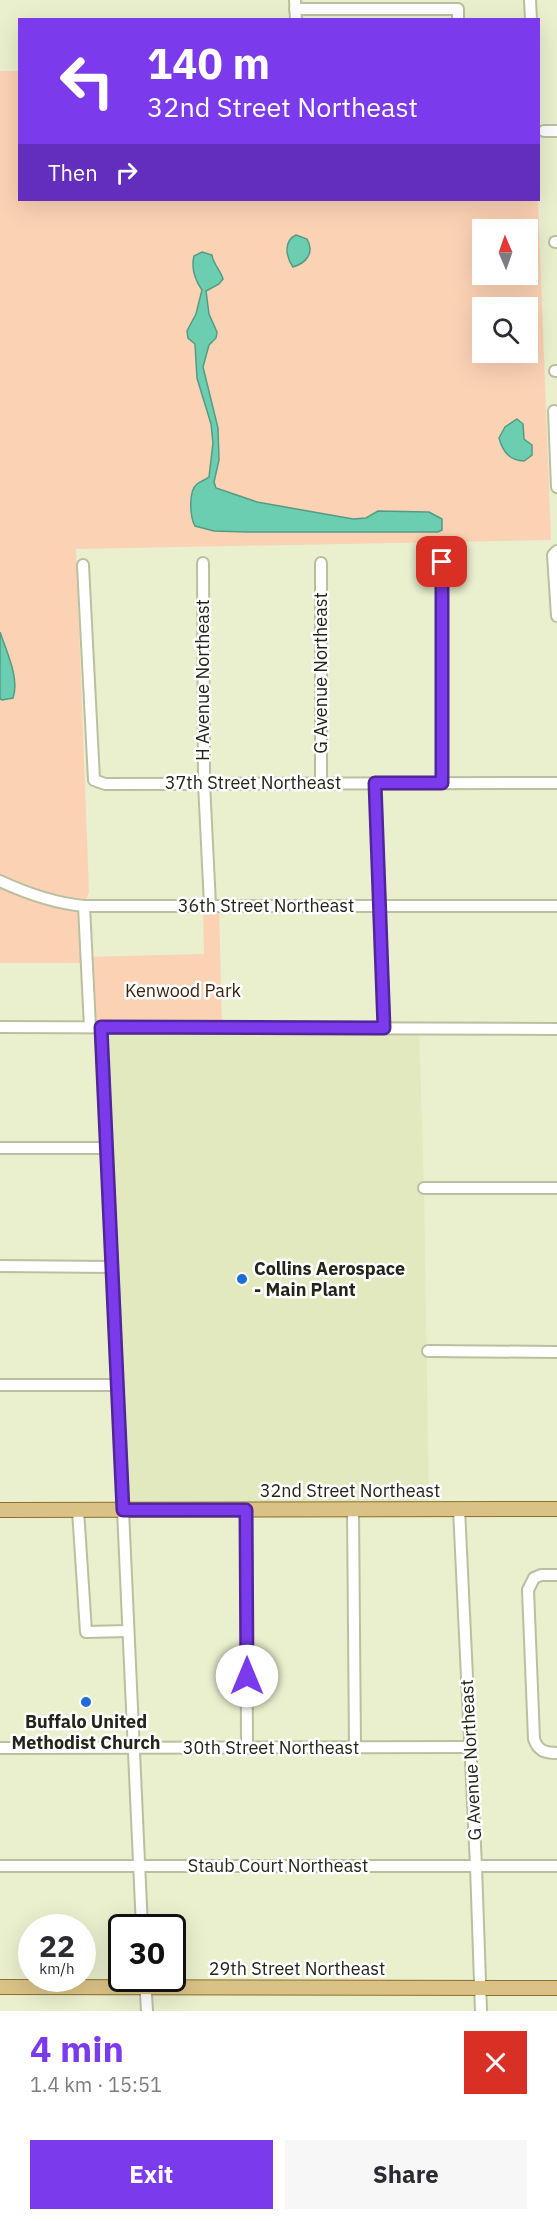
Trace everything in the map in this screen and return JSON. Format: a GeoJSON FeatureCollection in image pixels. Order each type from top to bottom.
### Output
{"type":"FeatureCollection","features":[{"type":"Feature","properties":{"kind":"main road","name":"32nd Street Northeast"},"geometry":{"type":"LineString","coordinates":[[0,1510],[557,1509]]}},
{"type":"Feature","properties":{"kind":"main road","name":"29th Street Northeast"},"geometry":{"type":"LineString","coordinates":[[0,1987],[108,1984]]}},
{"type":"Feature","properties":{"kind":"main road","name":"29th Street Northeast"},"geometry":{"type":"LineString","coordinates":[[186,1984],[557,1988]]}},
{"type":"Feature","properties":{"kind":"street"},"geometry":{"type":"LineString","coordinates":[[530,0],[531,18]]}},
{"type":"Feature","properties":{"kind":"street"},"geometry":{"type":"LineString","coordinates":[[295,9],[458,9],[458,18]]}},
{"type":"Feature","properties":{"kind":"street"},"geometry":{"type":"LineString","coordinates":[[544,131],[557,131]]}},
{"type":"Feature","properties":{"kind":"street"},"geometry":{"type":"LineString","coordinates":[[554,411],[557,487]]}},
{"type":"Feature","properties":{"kind":"street"},"geometry":{"type":"LineString","coordinates":[[557,551],[553,555],[557,616]]}},
{"type":"Feature","properties":{"kind":"street"},"geometry":{"type":"LineString","coordinates":[[442,562],[442,783]]}},
{"type":"Feature","properties":{"kind":"street","name":"H Avenue Northeast"},"geometry":{"type":"LineString","coordinates":[[203,563],[204,783],[210,905]]}},
{"type":"Feature","properties":{"kind":"street","name":"G Avenue Northeast"},"geometry":{"type":"LineString","coordinates":[[321,563],[321,783]]}},
{"type":"Feature","properties":{"kind":"street","name":"37th Street Northeast"},"geometry":{"type":"LineString","coordinates":[[83,565],[94,780],[105,784],[557,783]]}},
{"type":"Feature","properties":{"kind":"street"},"geometry":{"type":"LineString","coordinates":[[375,783],[384,1028]]}},
{"type":"Feature","properties":{"kind":"street","name":"36th Street Northeast"},"geometry":{"type":"LineString","coordinates":[[0,881],[36,896],[84,906],[557,906]]}},
{"type":"Feature","properties":{"kind":"street"},"geometry":{"type":"LineString","coordinates":[[84,906],[107,1148],[141,1914]]}},
{"type":"Feature","properties":{"kind":"street"},"geometry":{"type":"LineString","coordinates":[[0,1027],[557,1029]]}},
{"type":"Feature","properties":{"kind":"street"},"geometry":{"type":"LineString","coordinates":[[0,1148],[107,1148]]}},
{"type":"Feature","properties":{"kind":"street"},"geometry":{"type":"LineString","coordinates":[[424,1188],[557,1188]]}},
{"type":"Feature","properties":{"kind":"street"},"geometry":{"type":"LineString","coordinates":[[0,1266],[112,1267]]}},
{"type":"Feature","properties":{"kind":"street"},"geometry":{"type":"LineString","coordinates":[[428,1352],[557,1352]]}},
{"type":"Feature","properties":{"kind":"street"},"geometry":{"type":"LineString","coordinates":[[0,1385],[117,1385]]}},
{"type":"Feature","properties":{"kind":"street"},"geometry":{"type":"LineString","coordinates":[[353,1509],[355,1748]]}},
{"type":"Feature","properties":{"kind":"street","name":"G Avenue Northeast"},"geometry":{"type":"LineString","coordinates":[[459,1509],[477,1866],[481,2011]]}},
{"type":"Feature","properties":{"kind":"street"},"geometry":{"type":"LineString","coordinates":[[78,1510],[86,1632],[128,1631]]}},
{"type":"Feature","properties":{"kind":"street"},"geometry":{"type":"LineString","coordinates":[[246,1510],[247,1748]]}},
{"type":"Feature","properties":{"kind":"street"},"geometry":{"type":"LineString","coordinates":[[557,1575],[542,1575],[534,1578],[528,1590],[534,1739],[540,1750],[546,1753],[557,1753]]}},
{"type":"Feature","properties":{"kind":"street","name":"30th Street Northeast"},"geometry":{"type":"LineString","coordinates":[[0,1748],[470,1748]]}},
{"type":"Feature","properties":{"kind":"street","name":"Staub Court Northeast"},"geometry":{"type":"LineString","coordinates":[[0,1866],[557,1866]]}},
{"type":"Feature","properties":{"kind":"street"},"geometry":{"type":"LineString","coordinates":[[146,1992],[147,2011]]}},
{"type":"Feature","properties":{"kind":"shaded area"},"geometry":{"type":"Polygon","coordinates":[[[101,1027],[419,1028],[429,1509],[123,1510],[101,1027]]]}},
{"type":"Feature","properties":{"kind":"green space","name":"Kenwood Park"},"geometry":{"type":"Polygon","coordinates":[[[0,71],[18,71],[18,201],[538,201],[551,540],[76,549],[89,892],[84,906],[86,957],[204,954],[203,906],[219,905],[222,1028],[90,1027],[87,963],[0,963],[0,71]]]}},
{"type":"Feature","properties":{"kind":"water"},"geometry":{"type":"Polygon","coordinates":[[[296,235],[307,239],[310,253],[302,263],[293,267],[287,245],[296,235]]]}},
{"type":"Feature","properties":{"kind":"water"},"geometry":{"type":"Polygon","coordinates":[[[202,252],[212,255],[223,279],[206,291],[209,314],[217,332],[216,338],[209,345],[203,367],[218,428],[219,460],[214,482],[216,488],[257,502],[353,519],[366,518],[378,511],[429,512],[442,519],[442,530],[438,532],[247,532],[214,531],[195,526],[191,511],[192,492],[197,484],[209,477],[213,443],[211,424],[197,378],[195,344],[188,338],[187,331],[196,314],[202,290],[194,274],[194,256],[202,252]]]}},
{"type":"Feature","properties":{"kind":"water"},"geometry":{"type":"Polygon","coordinates":[[[517,419],[523,424],[524,439],[532,445],[532,455],[524,461],[514,459],[507,454],[499,438],[505,427],[517,419]]]}},
{"type":"Feature","properties":{"kind":"water"},"geometry":{"type":"Polygon","coordinates":[[[0,632],[15,682],[13,698],[2,700],[0,699],[0,632]]]}},
{"type":"Feature","properties":{"kind":"place","name":"Collins Aerospace - Main Plant"},"geometry":{"type":"Point","coordinates":[242,1279]}},
{"type":"Feature","properties":{"kind":"place","name":"Buffalo United Methodist Church"},"geometry":{"type":"Point","coordinates":[86,1702]}},
{"type":"Feature","properties":{"kind":"route"},"geometry":{"type":"LineString","coordinates":[[247,1676],[246,1510],[123,1510],[101,1027],[384,1028],[375,783],[442,783],[442,562]]}}]}
